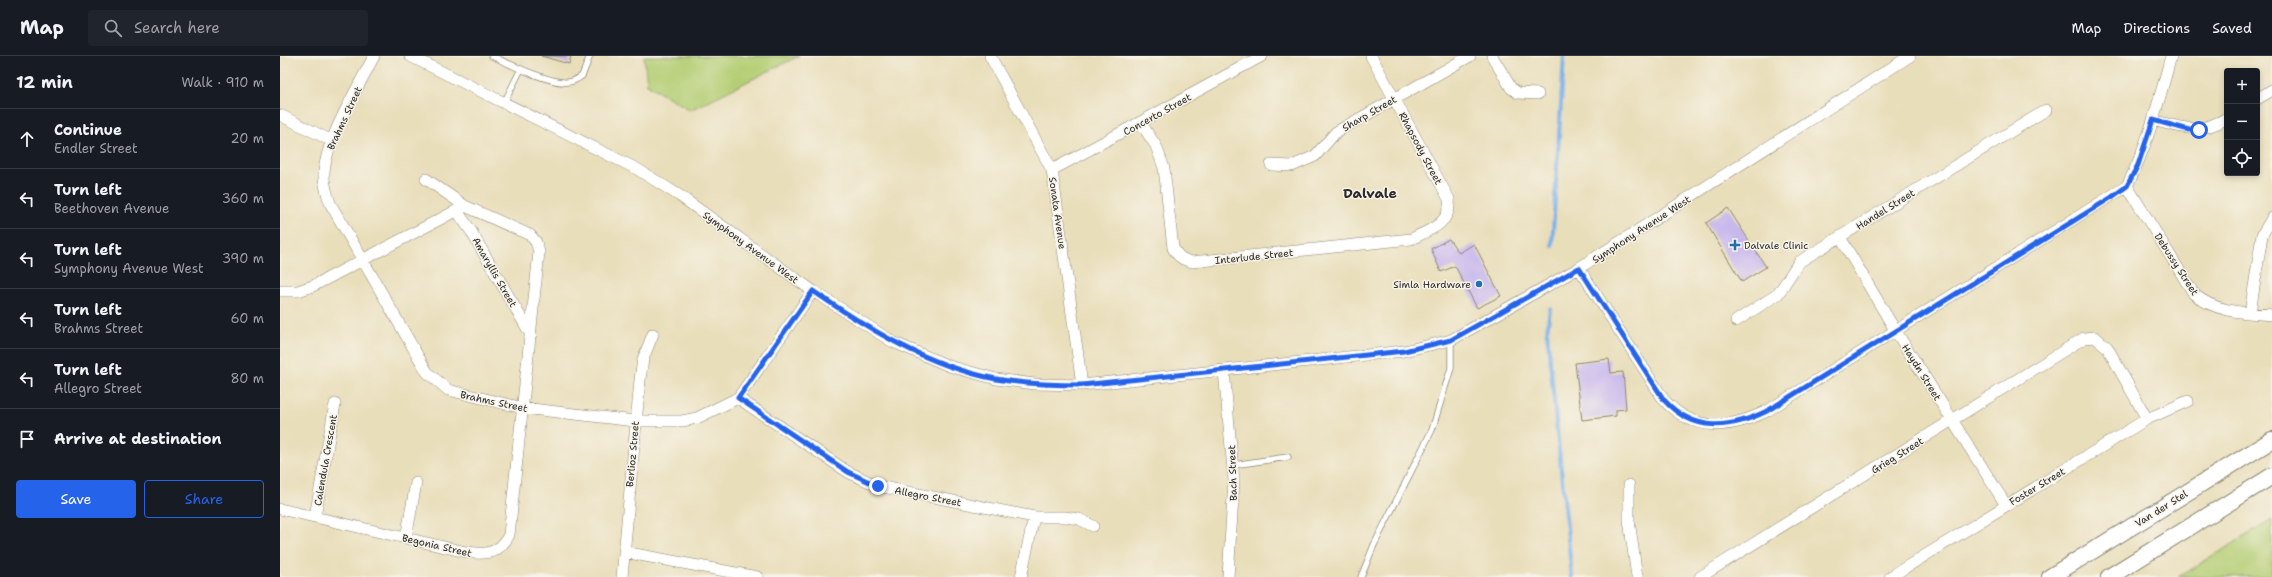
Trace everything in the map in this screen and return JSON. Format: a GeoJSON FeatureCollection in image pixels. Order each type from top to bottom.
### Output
{"type":"FeatureCollection","features":[{"type":"Feature","properties":{"kind":"main road","name":"Van der Stel"},"geometry":{"type":"LineString","coordinates":[[2050,577],[2272,440]]}},
{"type":"Feature","properties":{"kind":"main road"},"geometry":{"type":"LineString","coordinates":[[2109,577],[2272,476]]}},
{"type":"Feature","properties":{"kind":"street","name":"Brahms Street"},"geometry":{"type":"LineString","coordinates":[[374,56],[332,140],[326,160],[324,174],[325,189],[330,203],[365,260],[427,372],[437,383],[448,390],[524,408],[635,422],[682,421],[697,418],[738,398],[813,291]]}},
{"type":"Feature","properties":{"kind":"street","name":"Symphony Avenue West"},"geometry":{"type":"LineString","coordinates":[[410,56],[637,169],[680,196],[813,291],[893,342],[949,366],[996,379],[1036,384],[1082,385],[1404,351],[1451,340],[1579,268],[1910,56]]}},
{"type":"Feature","properties":{"kind":"street","name":"Sonata Avenue"},"geometry":{"type":"LineString","coordinates":[[990,56],[1052,170],[1082,385]]}},
{"type":"Feature","properties":{"kind":"street","name":"Concerto Street"},"geometry":{"type":"LineString","coordinates":[[1052,170],[1262,56]]}},
{"type":"Feature","properties":{"kind":"street","name":"Rhapsody Street"},"geometry":{"type":"LineString","coordinates":[[1371,56],[1395,98],[1448,199]]}},
{"type":"Feature","properties":{"kind":"street","name":"Sharp Street"},"geometry":{"type":"LineString","coordinates":[[1271,165],[1292,166],[1315,156],[1336,132],[1470,56]]}},
{"type":"Feature","properties":{"kind":"street"},"geometry":{"type":"LineString","coordinates":[[1492,56],[1511,88],[1518,93],[1538,94]]}},
{"type":"Feature","properties":{"kind":"street"},"geometry":{"type":"LineString","coordinates":[[1579,268],[1664,400],[1676,412],[1711,425],[1729,425],[1746,422],[1767,411],[2127,186],[2138,165],[2153,120],[2171,56]]}},
{"type":"Feature","properties":{"kind":"street"},"geometry":{"type":"LineString","coordinates":[[2260,98],[2272,90]]}},
{"type":"Feature","properties":{"kind":"street","name":"Handel Street"},"geometry":{"type":"LineString","coordinates":[[1736,321],[1778,294],[1799,262],[2046,110]]}},
{"type":"Feature","properties":{"kind":"street"},"geometry":{"type":"LineString","coordinates":[[280,114],[332,140]]}},
{"type":"Feature","properties":{"kind":"street"},"geometry":{"type":"LineString","coordinates":[[2153,120],[2189,130],[2199,130],[2224,119]]}},
{"type":"Feature","properties":{"kind":"street","name":"Interlude Street"},"geometry":{"type":"LineString","coordinates":[[1141,123],[1161,156],[1164,168],[1173,248],[1177,256],[1184,261],[1200,262],[1411,239],[1442,222],[1450,208],[1448,199]]}},
{"type":"Feature","properties":{"kind":"street","name":"Amaryllis Street"},"geometry":{"type":"LineString","coordinates":[[426,178],[461,209],[530,235],[536,242],[539,265],[524,408]]}},
{"type":"Feature","properties":{"kind":"street","name":"Debussy Street"},"geometry":{"type":"LineString","coordinates":[[2127,186],[2194,294],[2204,303],[2250,313],[2272,315]]}},
{"type":"Feature","properties":{"kind":"street"},"geometry":{"type":"LineString","coordinates":[[280,291],[298,291],[313,286],[461,209]]}},
{"type":"Feature","properties":{"kind":"street","name":"Amaryllis Street"},"geometry":{"type":"LineString","coordinates":[[461,209],[471,230],[532,335]]}},
{"type":"Feature","properties":{"kind":"street"},"geometry":{"type":"LineString","coordinates":[[2250,313],[2262,235],[2272,218]]}},
{"type":"Feature","properties":{"kind":"street","name":"Haydn Street"},"geometry":{"type":"LineString","coordinates":[[1840,237],[1895,330],[2006,505]]}},
{"type":"Feature","properties":{"kind":"street","name":"Berlioz Street"},"geometry":{"type":"LineString","coordinates":[[622,577],[635,422],[643,359],[653,334]]}},
{"type":"Feature","properties":{"kind":"street","name":"Grieg Street"},"geometry":{"type":"LineString","coordinates":[[1700,577],[2084,338],[2095,337],[2107,347],[2147,420]]}},
{"type":"Feature","properties":{"kind":"street","name":"Bach Street"},"geometry":{"type":"LineString","coordinates":[[1224,370],[1233,465],[1233,510],[1228,577]]}},
{"type":"Feature","properties":{"kind":"street","name":"Allegro Street"},"geometry":{"type":"LineString","coordinates":[[738,398],[862,480],[878,486],[1034,517],[1066,517],[1079,519],[1093,526]]}},
{"type":"Feature","properties":{"kind":"street","name":"Foster Street"},"geometry":{"type":"LineString","coordinates":[[1890,577],[2147,420],[2188,401]]}},
{"type":"Feature","properties":{"kind":"street","name":"Calendula Crescent"},"geometry":{"type":"LineString","coordinates":[[315,516],[335,404]]}},
{"type":"Feature","properties":{"kind":"street","name":"Begonia Street"},"geometry":{"type":"LineString","coordinates":[[280,509],[480,554],[496,551],[504,544],[512,522],[524,408]]}},
{"type":"Feature","properties":{"kind":"street"},"geometry":{"type":"LineString","coordinates":[[406,538],[416,483]]}},
{"type":"Feature","properties":{"kind":"street"},"geometry":{"type":"LineString","coordinates":[[1629,485],[1629,520],[1637,577]]}},
{"type":"Feature","properties":{"kind":"street"},"geometry":{"type":"LineString","coordinates":[[1021,577],[1034,517]]}},
{"type":"Feature","properties":{"kind":"street"},"geometry":{"type":"LineString","coordinates":[[624,552],[757,577]]}},
{"type":"Feature","properties":{"kind":"lane"},"geometry":{"type":"LineString","coordinates":[[492,56],[521,69],[567,83],[582,76],[590,56]]}},
{"type":"Feature","properties":{"kind":"lane"},"geometry":{"type":"LineString","coordinates":[[504,104],[521,69]]}},
{"type":"Feature","properties":{"kind":"lane"},"geometry":{"type":"LineString","coordinates":[[1361,577],[1374,545],[1432,430],[1451,368],[1451,340]]}},
{"type":"Feature","properties":{"kind":"lane"},"geometry":{"type":"LineString","coordinates":[[1233,465],[1288,457]]}},
{"type":"Feature","properties":{"kind":"green space"},"geometry":{"type":"Polygon","coordinates":[[[644,56],[799,56],[690,110],[647,84],[644,56]]]}},
{"type":"Feature","properties":{"kind":"green space"},"geometry":{"type":"Polygon","coordinates":[[[2272,520],[2272,577],[2178,577],[2272,520]]]}},
{"type":"Feature","properties":{"kind":"building"},"geometry":{"type":"Polygon","coordinates":[[[541,56],[571,56],[569,64],[541,56]]]}},
{"type":"Feature","properties":{"kind":"building","name":"Dalvale Clinic"},"geometry":{"type":"Polygon","coordinates":[[[1728,208],[1766,267],[1742,282],[1706,223],[1728,208]]]}},
{"type":"Feature","properties":{"kind":"building","name":"Simla Hardware"},"geometry":{"type":"Polygon","coordinates":[[[1449,239],[1459,253],[1474,244],[1501,296],[1477,308],[1455,266],[1441,272],[1431,249],[1449,239]]]}},
{"type":"Feature","properties":{"kind":"building"},"geometry":{"type":"Polygon","coordinates":[[[1609,359],[1611,373],[1623,372],[1626,409],[1616,410],[1616,416],[1582,420],[1575,363],[1609,359]]]}},
{"type":"Feature","properties":{"kind":"waterway"},"geometry":{"type":"LineString","coordinates":[[1552,246],[1564,56]]}},
{"type":"Feature","properties":{"kind":"waterway"},"geometry":{"type":"LineString","coordinates":[[1550,309],[1547,332],[1572,577]]}},
{"type":"Feature","properties":{"kind":"place","name":"Dalvale Clinic"},"geometry":{"type":"Point","coordinates":[1735,245]}},
{"type":"Feature","properties":{"kind":"place","name":"Simla Hardware"},"geometry":{"type":"Point","coordinates":[1479,284]}},
{"type":"Feature","properties":{"kind":"district","name":"Dalvale"},"geometry":{"type":"Point","coordinates":[1370,193]}},
{"type":"Feature","properties":{"kind":"route"},"geometry":{"type":"LineString","coordinates":[[878,486],[862,480],[848,472],[738,398],[813,291],[893,342],[921,356],[949,366],[996,379],[1036,384],[1082,385],[1404,351],[1436,345],[1451,340],[1579,268],[1664,400],[1676,412],[1691,419],[1711,425],[1729,425],[1746,422],[1767,411],[1895,330],[2112,197],[2127,186],[2138,165],[2153,120],[2189,130],[2199,130]]}}]}
